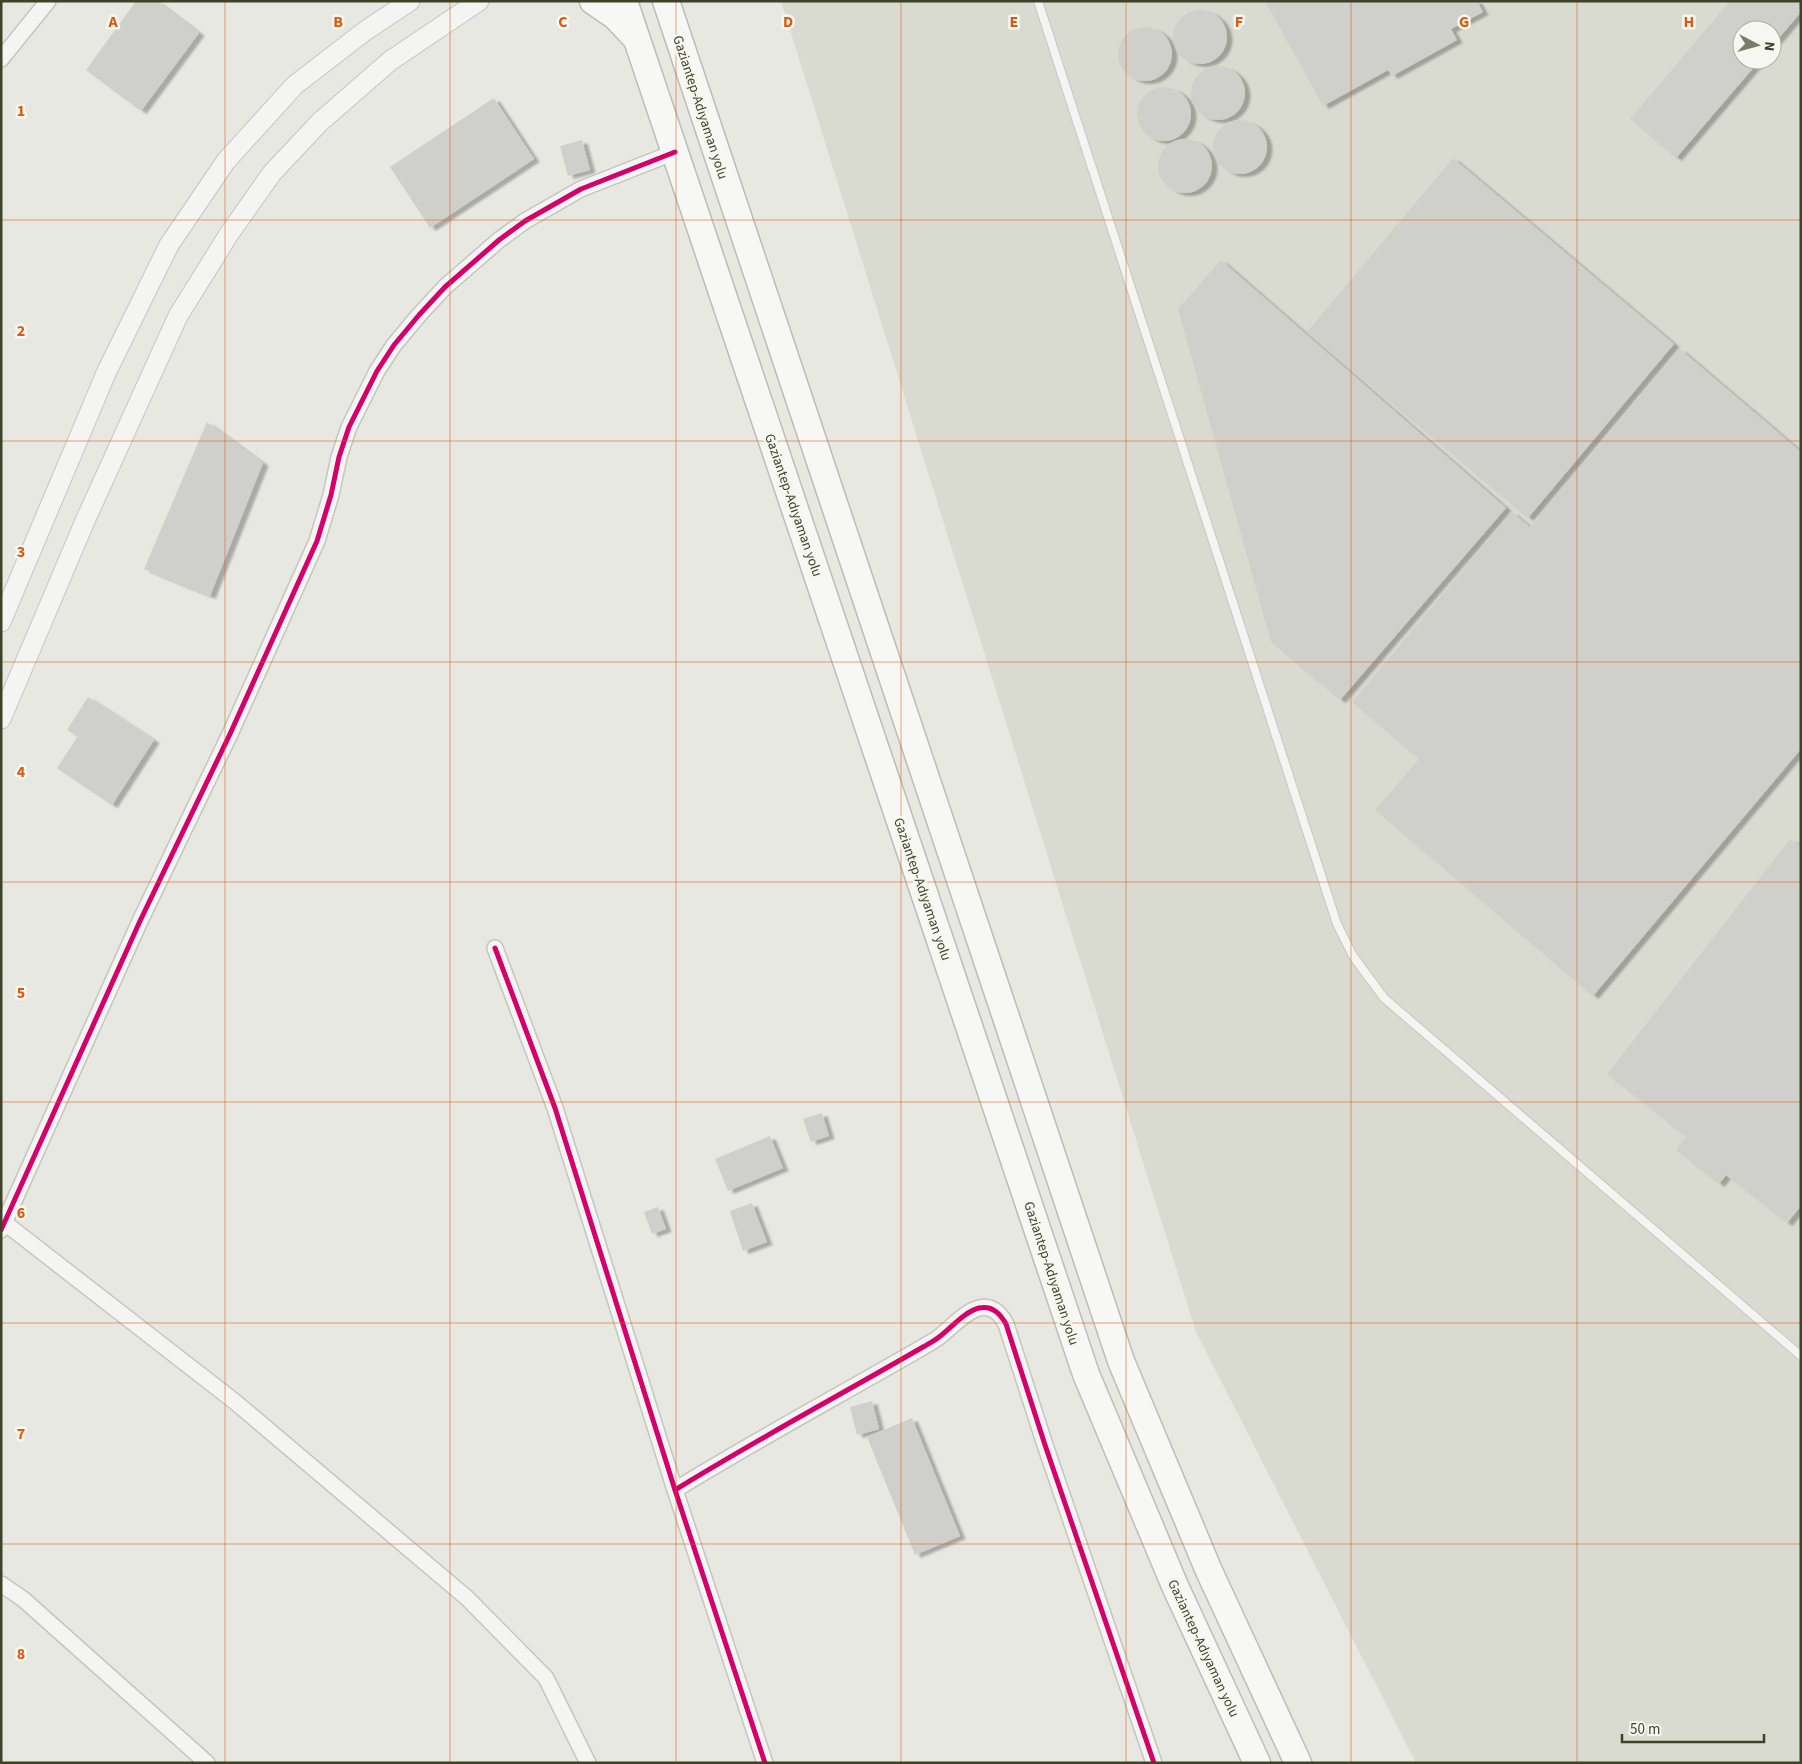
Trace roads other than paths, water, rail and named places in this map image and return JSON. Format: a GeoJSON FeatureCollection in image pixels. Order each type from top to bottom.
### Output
{"type":"FeatureCollection","features":[{"type":"Feature","properties":{"kind":"highway"},"geometry":{"type":"LineString","coordinates":[[593,1],[615,16],[636,37]]}},
{"type":"Feature","properties":{"kind":"highway","name":"Gaziantep-Adıyaman yolu"},"geometry":{"type":"LineString","coordinates":[[624,1],[1086,1374],[1175,1586],[1257,1763]]}},
{"type":"Feature","properties":{"kind":"highway","name":"Gaziantep-Adıyaman yolu"},"geometry":{"type":"LineString","coordinates":[[670,7],[1121,1361],[1210,1570],[1298,1763]]}},
{"type":"Feature","properties":{"kind":"street"},"geometry":{"type":"LineString","coordinates":[[1,622],[107,371],[169,245],[226,161],[295,85],[365,31],[410,1]]}},
{"type":"Feature","properties":{"kind":"street"},"geometry":{"type":"LineString","coordinates":[[1,719],[85,521],[178,316],[229,234],[272,174],[320,122],[390,61],[479,1]]}},
{"type":"Feature","properties":{"kind":"street"},"geometry":{"type":"LineString","coordinates":[[1,59],[45,3]]}},
{"type":"Feature","properties":{"kind":"street"},"geometry":{"type":"LineString","coordinates":[[588,1763],[546,1678],[467,1598],[234,1401],[2,1224],[140,921],[230,734],[317,541],[331,495],[339,457],[349,427],[377,371],[394,345],[446,286],[499,240],[525,221],[581,189],[675,152]]}},
{"type":"Feature","properties":{"kind":"street"},"geometry":{"type":"LineString","coordinates":[[495,948],[554,1108],[675,1490],[765,1763]]}},
{"type":"Feature","properties":{"kind":"street"},"geometry":{"type":"LineString","coordinates":[[675,1490],[734,1454],[937,1338],[970,1312],[978,1308],[989,1307],[998,1312],[1006,1324],[1048,1455],[1154,1763]]}},
{"type":"Feature","properties":{"kind":"street"},"geometry":{"type":"LineString","coordinates":[[1,1584],[23,1599],[207,1763]]}},
{"type":"Feature","properties":{"kind":"lane"},"geometry":{"type":"LineString","coordinates":[[1038,1],[1337,924],[1354,956],[1384,998],[1801,1356]]}}]}
